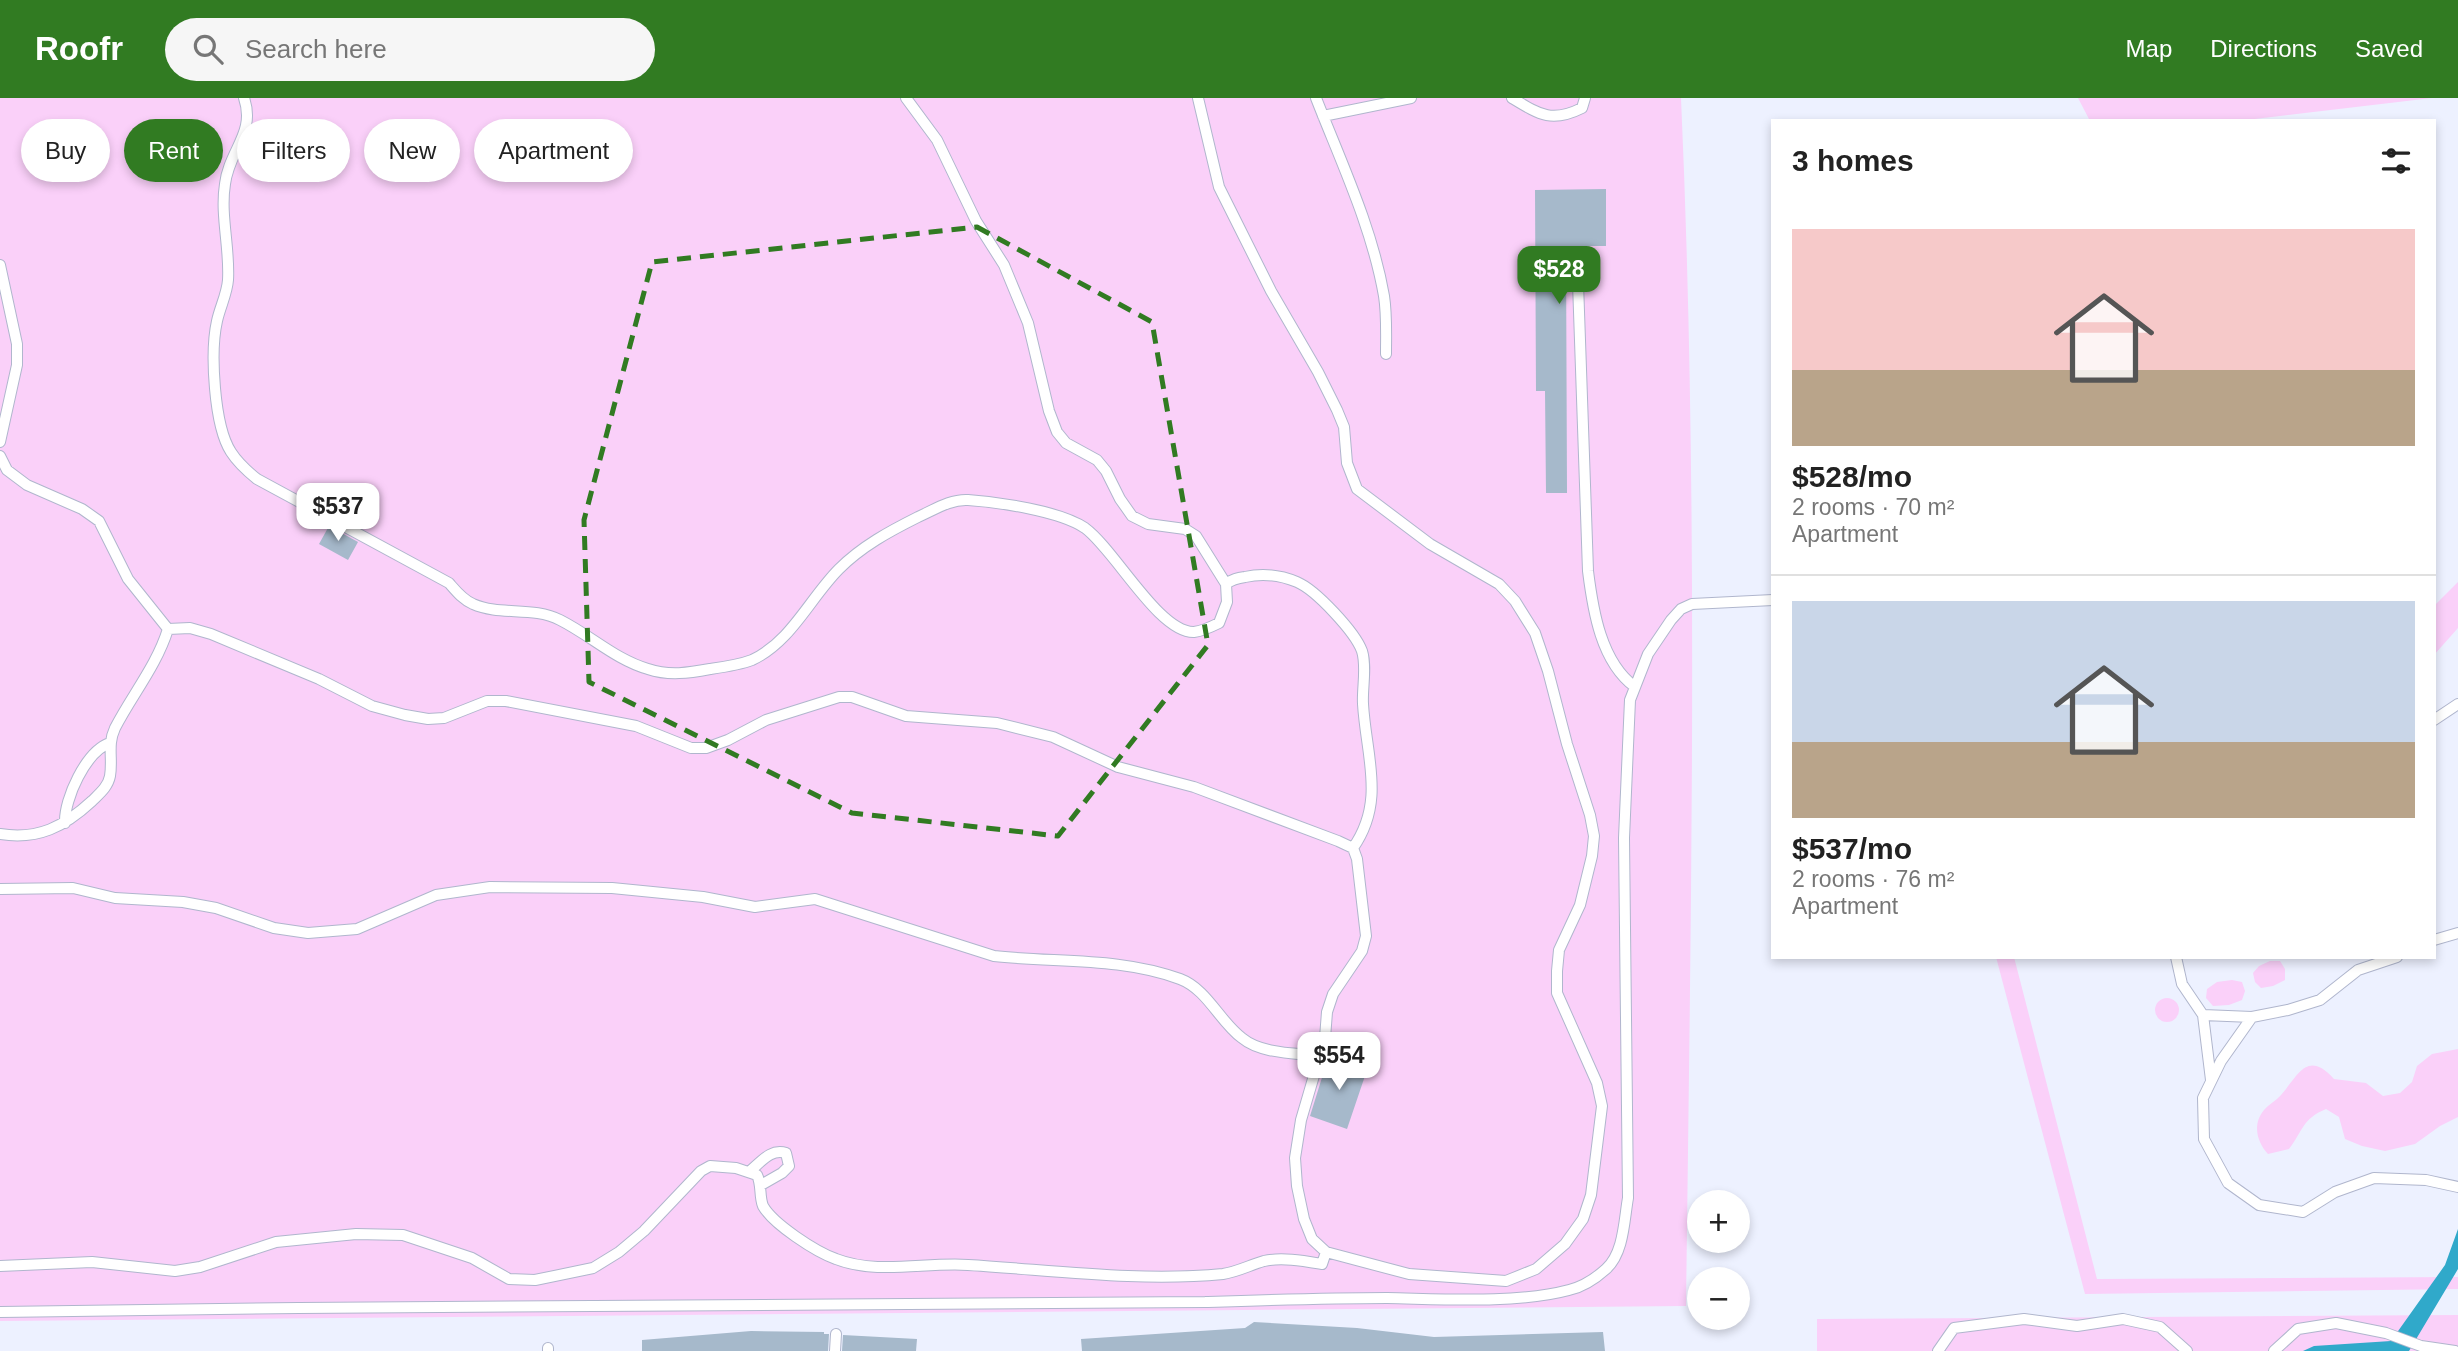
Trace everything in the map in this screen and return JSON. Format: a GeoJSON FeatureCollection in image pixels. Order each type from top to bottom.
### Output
{"type":"FeatureCollection","features":[{"type":"Feature","properties":{"kind":"lane"},"geometry":{"type":"LineString","coordinates":[[244,98],[248,118],[244,136],[230,162],[223,199],[228,278],[217,321],[215,357],[217,404],[229,450],[257,479],[449,583],[472,604],[538,612],[558,619],[650,670],[687,674],[729,666],[751,660],[777,644],[838,570],[860,550],[890,531],[947,503],[964,499],[1001,503],[1052,515],[1084,527],[1113,555],[1145,599],[1171,624],[1192,632],[1219,623],[1227,602],[1226,584],[1196,536],[1185,529],[1147,524],[1132,516],[1097,460],[1066,443],[1057,432],[1049,411],[1028,323],[1004,265],[976,221],[937,140],[906,98]]}},
{"type":"Feature","properties":{"kind":"lane"},"geometry":{"type":"LineString","coordinates":[[1198,98],[1219,187],[1271,291],[1338,410],[1344,427],[1348,463],[1357,489],[1430,544],[1499,584],[1515,601],[1535,633],[1544,658],[1567,744],[1590,815],[1594,836],[1592,856],[1580,905],[1559,950],[1556,971],[1557,993],[1597,1083],[1602,1106],[1591,1195],[1583,1219],[1565,1244],[1536,1269],[1506,1282],[1409,1274],[1326,1252],[1312,1239],[1304,1219],[1297,1186],[1295,1158],[1301,1120],[1325,1038],[1327,1013],[1333,993],[1362,951],[1366,936],[1362,882],[1353,848],[1365,826],[1374,791],[1364,712],[1362,652],[1342,620],[1300,583],[1280,576],[1259,574],[1230,580],[1226,584]]}},
{"type":"Feature","properties":{"kind":"lane"},"geometry":{"type":"LineString","coordinates":[[1316,98],[1370,238],[1384,295],[1386,354]]}},
{"type":"Feature","properties":{"kind":"lane"},"geometry":{"type":"LineString","coordinates":[[1323,116],[1410,98]]}},
{"type":"Feature","properties":{"kind":"lane"},"geometry":{"type":"LineString","coordinates":[[1512,98],[1536,113],[1553,117],[1565,117],[1583,107],[1585,98]]}},
{"type":"Feature","properties":{"kind":"lane"},"geometry":{"type":"LineString","coordinates":[[1577,254],[1588,571],[1592,605],[1615,668],[1635,687]]}},
{"type":"Feature","properties":{"kind":"lane"},"geometry":{"type":"LineString","coordinates":[[0,265],[14,321],[17,365],[0,442]]}},
{"type":"Feature","properties":{"kind":"lane"},"geometry":{"type":"LineString","coordinates":[[0,456],[7,470],[27,485],[82,509],[100,521],[128,579],[168,629]]}},
{"type":"Feature","properties":{"kind":"lane"},"geometry":{"type":"LineString","coordinates":[[0,1312],[1443,1299],[1525,1297],[1571,1290],[1590,1281],[1608,1267],[1617,1252],[1628,1198],[1624,838],[1630,700],[1648,654],[1681,609],[1692,604],[1770,601]]}},
{"type":"Feature","properties":{"kind":"lane"},"geometry":{"type":"LineString","coordinates":[[168,629],[190,628],[211,634],[319,679],[372,706],[428,719],[444,718],[487,701],[506,701],[636,726],[691,748],[706,748],[766,720],[839,696],[852,697],[906,716],[997,723],[1053,737],[1118,766],[1194,787],[1353,848]]}},
{"type":"Feature","properties":{"kind":"lane"},"geometry":{"type":"LineString","coordinates":[[0,834],[15,836],[56,829],[106,788],[110,776],[110,743],[114,729],[151,668],[168,629]]}},
{"type":"Feature","properties":{"kind":"lane"},"geometry":{"type":"LineString","coordinates":[[2436,719],[2458,704]]}},
{"type":"Feature","properties":{"kind":"lane"},"geometry":{"type":"LineString","coordinates":[[65,823],[67,802],[86,764],[102,745],[110,743]]}},
{"type":"Feature","properties":{"kind":"lane"},"geometry":{"type":"LineString","coordinates":[[0,889],[73,888],[114,898],[183,902],[216,908],[274,928],[308,933],[357,929],[436,895],[490,887],[612,888],[702,897],[755,907],[815,899],[994,956],[1093,961],[1143,969],[1180,979],[1193,985],[1243,1040],[1277,1051],[1320,1056]]}},
{"type":"Feature","properties":{"kind":"lane"},"geometry":{"type":"LineString","coordinates":[[2436,939],[2458,933]]}},
{"type":"Feature","properties":{"kind":"lane"},"geometry":{"type":"LineString","coordinates":[[2176,959],[2182,985],[2203,1015],[2211,1081]]}},
{"type":"Feature","properties":{"kind":"lane"},"geometry":{"type":"LineString","coordinates":[[2203,1015],[2252,1017],[2288,1010],[2320,1000],[2358,971],[2391,959]]}},
{"type":"Feature","properties":{"kind":"lane"},"geometry":{"type":"LineString","coordinates":[[2252,1017],[2221,1061],[2203,1098],[2204,1139],[2228,1183],[2259,1206],[2303,1212],[2335,1192],[2374,1178],[2427,1180],[2458,1187]]}},
{"type":"Feature","properties":{"kind":"lane"},"geometry":{"type":"LineString","coordinates":[[750,1172],[771,1153],[786,1153],[789,1166],[761,1185]]}},
{"type":"Feature","properties":{"kind":"lane"},"geometry":{"type":"LineString","coordinates":[[0,1266],[92,1262],[175,1270],[200,1266],[276,1242],[356,1234],[403,1235],[472,1258],[509,1279],[535,1280],[593,1268],[619,1252],[644,1231],[701,1171],[710,1166],[736,1168],[757,1175],[761,1185],[761,1200],[767,1212],[821,1252],[837,1260],[856,1264],[966,1264],[1106,1275],[1197,1275],[1225,1274],[1267,1261],[1322,1264],[1326,1252]]}},
{"type":"Feature","properties":{"kind":"lane"},"geometry":{"type":"LineString","coordinates":[[1938,1351],[1954,1328],[2024,1318],[2077,1326],[2123,1320],[2161,1327],[2187,1351]]}},
{"type":"Feature","properties":{"kind":"lane"},"geometry":{"type":"LineString","coordinates":[[2274,1351],[2298,1329],[2336,1322],[2421,1346],[2455,1351]]}},
{"type":"Feature","properties":{"kind":"lane"},"geometry":{"type":"LineString","coordinates":[[835,1334],[835,1351]]}},
{"type":"Feature","properties":{"kind":"highlighted area"},"geometry":{"type":"Polygon","coordinates":[[[977,227],[1152,322],[1208,645],[1058,836],[852,813],[589,682],[584,520],[652,262],[977,227]]]}},
{"type":"Feature","properties":{"kind":"shaded area"},"geometry":{"type":"Polygon","coordinates":[[[0,98],[1681,98],[1687,249],[1692,551],[1686,1306],[0,1321],[0,98]]]}},
{"type":"Feature","properties":{"kind":"shaded area"},"geometry":{"type":"Polygon","coordinates":[[[2078,98],[2432,98],[2255,119],[2089,119],[2078,98]]]}},
{"type":"Feature","properties":{"kind":"shaded area"},"geometry":{"type":"Polygon","coordinates":[[[2458,582],[2458,628],[2436,653],[2436,604],[2458,582]]]}},
{"type":"Feature","properties":{"kind":"shaded area"},"geometry":{"type":"Polygon","coordinates":[[[1997,959],[2015,959],[2097,1279],[2458,1277],[2458,1289],[2085,1294],[1997,959]]]}},
{"type":"Feature","properties":{"kind":"shaded area"},"geometry":{"type":"Polygon","coordinates":[[[2270,961],[2280,961],[2285,969],[2285,980],[2261,988],[2255,982],[2253,973],[2259,966],[2270,961]]]}},
{"type":"Feature","properties":{"kind":"shaded area"},"geometry":{"type":"Polygon","coordinates":[[[2217,982],[2242,982],[2245,991],[2242,1000],[2229,1005],[2213,1006],[2206,998],[2207,989],[2217,982]]]}},
{"type":"Feature","properties":{"kind":"shaded area"},"geometry":{"type":"Polygon","coordinates":[[[2167,998],[2175,1002],[2179,1010],[2175,1018],[2167,1022],[2159,1018],[2155,1010],[2159,1002],[2167,998]]]}},
{"type":"Feature","properties":{"kind":"shaded area"},"geometry":{"type":"Polygon","coordinates":[[[2458,1049],[2458,1117],[2415,1144],[2385,1151],[2362,1146],[2345,1139],[2339,1117],[2326,1109],[2307,1121],[2289,1149],[2268,1154],[2261,1144],[2257,1133],[2260,1115],[2298,1074],[2310,1066],[2325,1070],[2334,1079],[2366,1083],[2383,1096],[2400,1093],[2412,1082],[2417,1066],[2432,1054],[2458,1049]]]}},
{"type":"Feature","properties":{"kind":"shaded area"},"geometry":{"type":"Polygon","coordinates":[[[2458,1315],[2458,1351],[1817,1351],[1817,1319],[2458,1315]]]}},
{"type":"Feature","properties":{"kind":"water"},"geometry":{"type":"Polygon","coordinates":[[[2458,1229],[2458,1269],[2409,1351],[2303,1351],[2314,1346],[2391,1341],[2445,1265],[2458,1229]]]}},
{"type":"Feature","properties":{"kind":"building"},"geometry":{"type":"Polygon","coordinates":[[[1606,189],[1606,246],[1566,246],[1567,493],[1546,493],[1545,391],[1536,391],[1535,190],[1606,189]]]}},
{"type":"Feature","properties":{"kind":"building"},"geometry":{"type":"Polygon","coordinates":[[[329,526],[358,542],[348,560],[319,544],[329,526]]]}},
{"type":"Feature","properties":{"kind":"building"},"geometry":{"type":"Polygon","coordinates":[[[1329,1055],[1368,1067],[1347,1129],[1310,1116],[1329,1055]]]}},
{"type":"Feature","properties":{"kind":"building"},"geometry":{"type":"Polygon","coordinates":[[[1254,1322],[1357,1328],[1434,1337],[1603,1332],[1605,1351],[1082,1351],[1081,1339],[1245,1328],[1254,1322]]]}},
{"type":"Feature","properties":{"kind":"building"},"geometry":{"type":"Polygon","coordinates":[[[751,1331],[824,1332],[829,1334],[828,1351],[642,1351],[642,1340],[751,1331]]]}},
{"type":"Feature","properties":{"kind":"building"},"geometry":{"type":"Polygon","coordinates":[[[843,1335],[917,1339],[916,1351],[842,1351],[843,1335]]]}}]}
